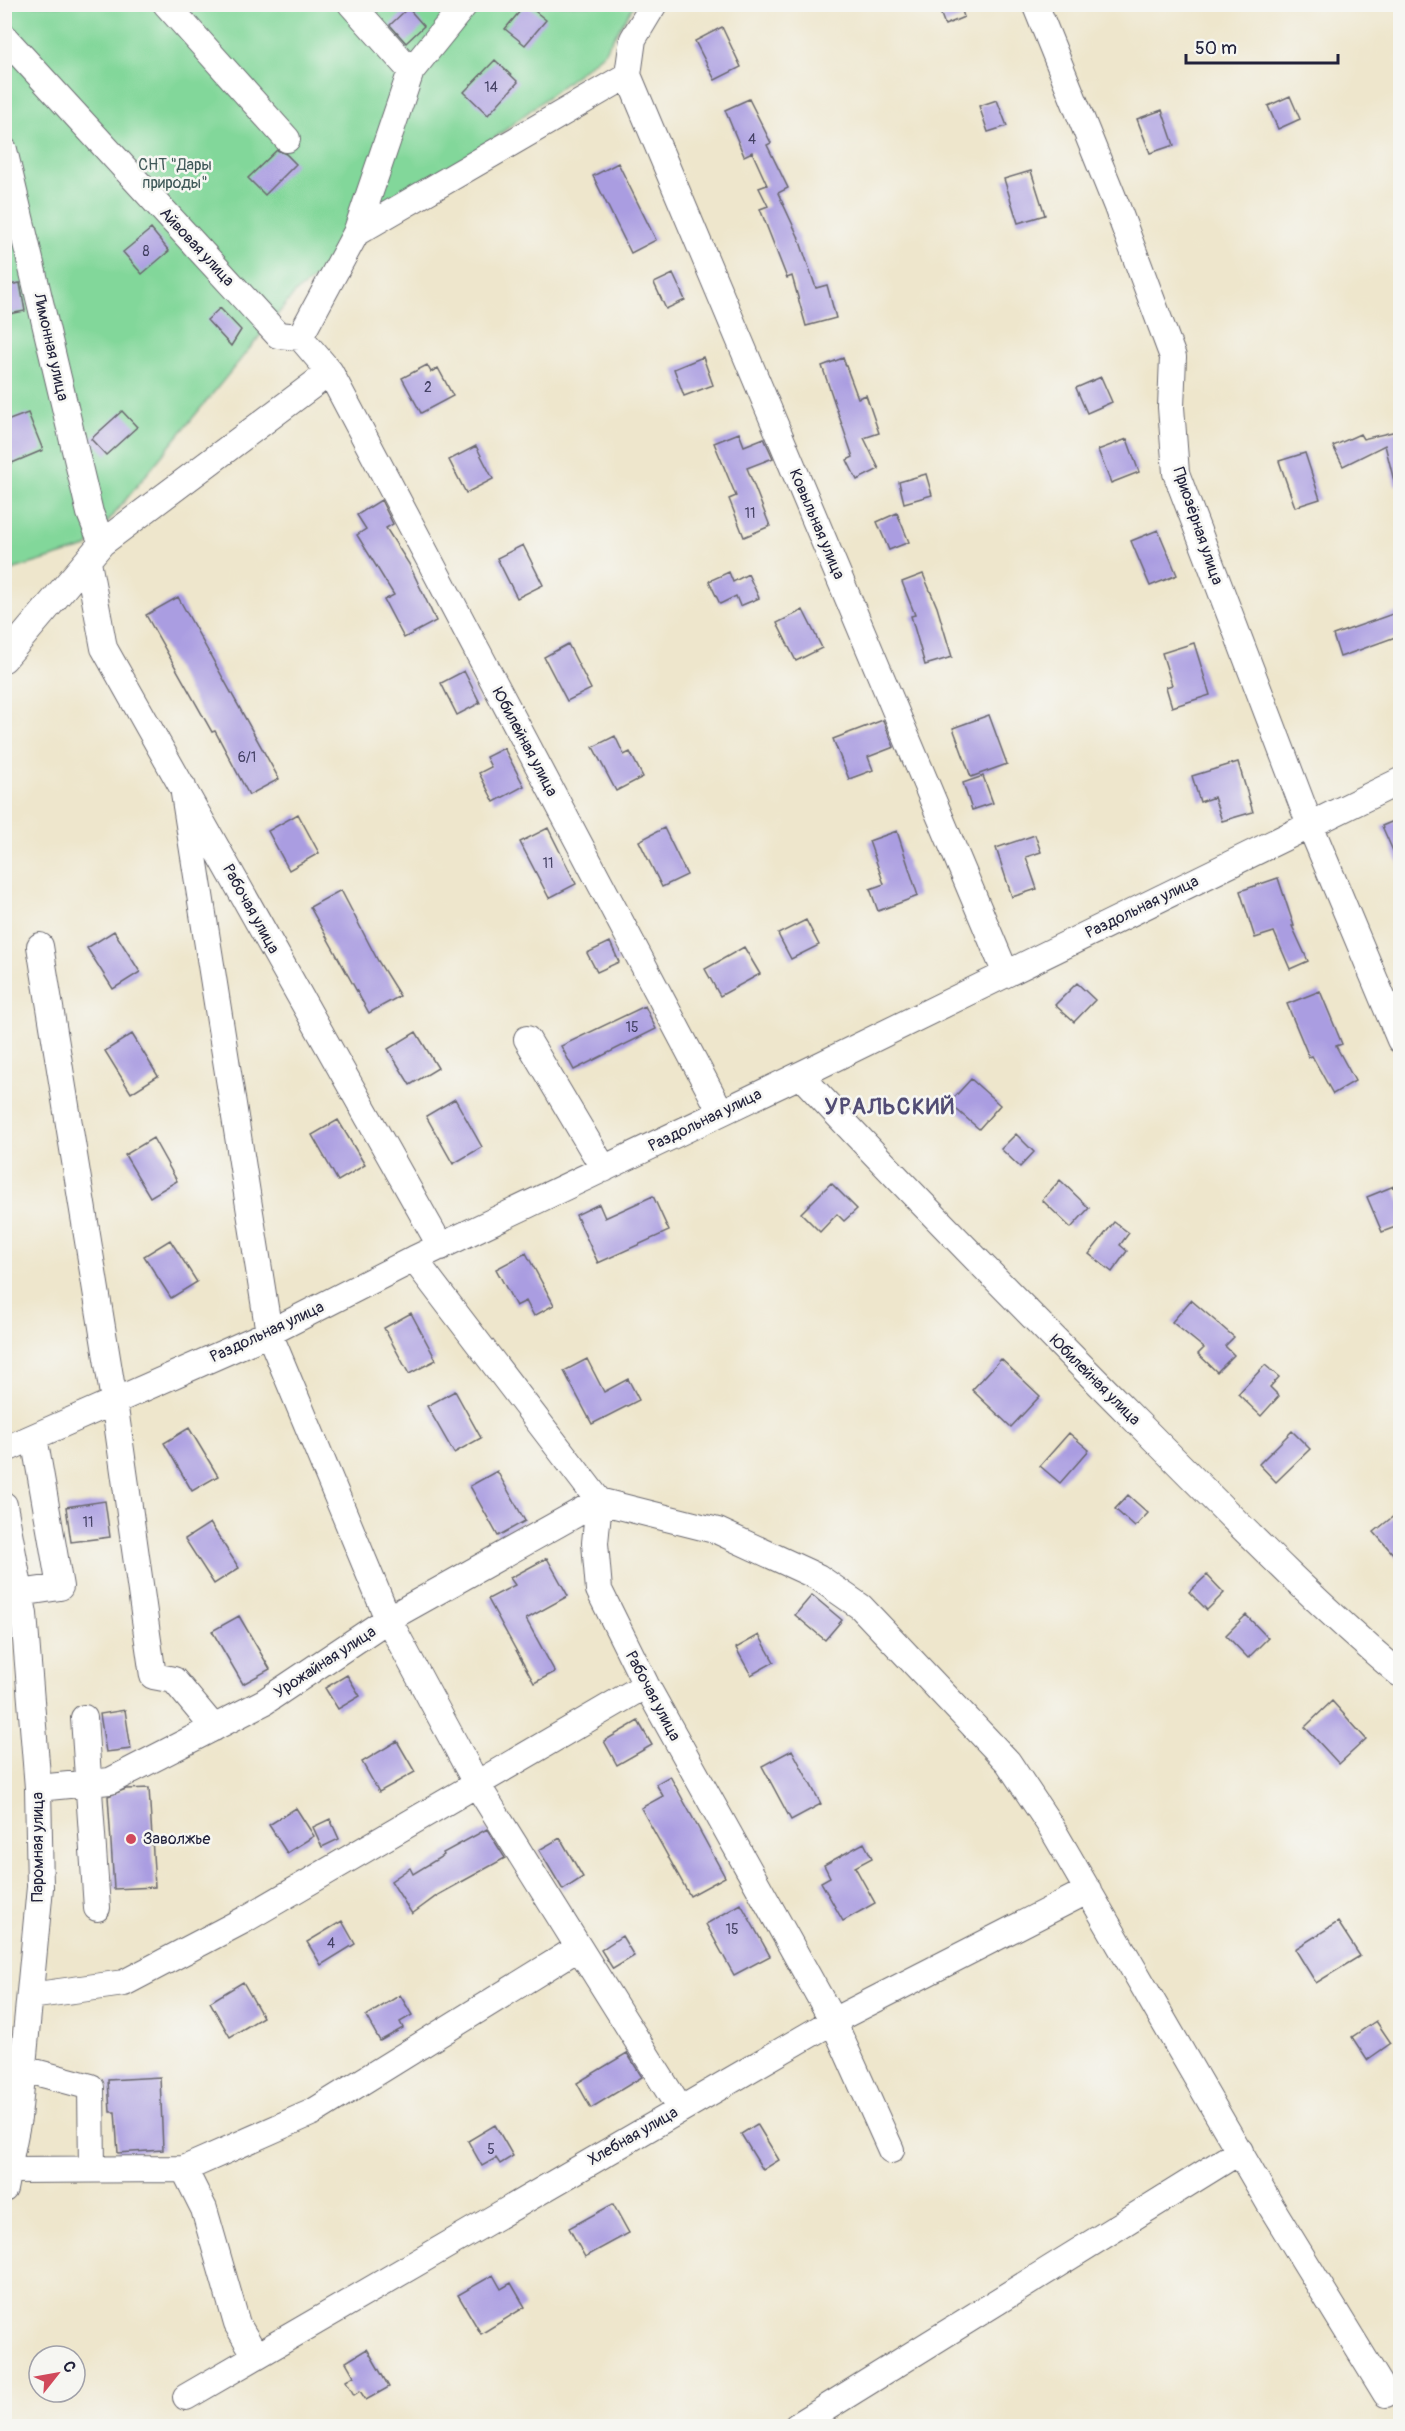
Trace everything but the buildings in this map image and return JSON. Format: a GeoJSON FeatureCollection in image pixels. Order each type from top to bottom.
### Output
{"type":"FeatureCollection","features":[{"type":"Feature","properties":{"kind":"street"},"geometry":{"type":"LineString","coordinates":[[166,4],[287,139]]}},
{"type":"Feature","properties":{"kind":"street"},"geometry":{"type":"LineString","coordinates":[[351,4],[411,70]]}},
{"type":"Feature","properties":{"kind":"street"},"geometry":{"type":"LineString","coordinates":[[300,337],[356,233],[411,70],[465,4]]}},
{"type":"Feature","properties":{"kind":"street"},"geometry":{"type":"LineString","coordinates":[[356,233],[628,75],[633,39],[654,4]]}},
{"type":"Feature","properties":{"kind":"street","name":"Приозёрная улица"},"geometry":{"type":"LineString","coordinates":[[1035,4],[1118,207],[1173,357],[1171,406],[1176,473],[1310,825],[1401,1040]]}},
{"type":"Feature","properties":{"kind":"street","name":"Айвовая улица"},"geometry":{"type":"LineString","coordinates":[[4,37],[278,335],[300,337]]}},
{"type":"Feature","properties":{"kind":"street","name":"Ковыльная улица"},"geometry":{"type":"LineString","coordinates":[[628,75],[1006,974]]}},
{"type":"Feature","properties":{"kind":"street","name":"Лимонная улица"},"geometry":{"type":"LineString","coordinates":[[4,150],[90,513],[95,552]]}},
{"type":"Feature","properties":{"kind":"street","name":"Юбилейная улица"},"geometry":{"type":"LineString","coordinates":[[300,337],[330,372],[721,1112]]}},
{"type":"Feature","properties":{"kind":"street"},"geometry":{"type":"LineString","coordinates":[[4,659],[95,552],[330,372]]}},
{"type":"Feature","properties":{"kind":"street","name":"Рабочая улица"},"geometry":{"type":"LineString","coordinates":[[95,552],[104,648],[441,1246]]}},
{"type":"Feature","properties":{"kind":"street","name":"Раздольная улица"},"geometry":{"type":"LineString","coordinates":[[4,1450],[269,1333],[414,1259],[800,1075],[1401,781]]}},
{"type":"Feature","properties":{"kind":"street"},"geometry":{"type":"LineString","coordinates":[[183,787],[269,1333],[388,1619],[476,1783],[680,2109]]}},
{"type":"Feature","properties":{"kind":"street"},"geometry":{"type":"LineString","coordinates":[[40,946],[114,1401],[153,1676],[174,1680],[214,1728]]}},
{"type":"Feature","properties":{"kind":"street"},"geometry":{"type":"LineString","coordinates":[[527,1039],[604,1169]]}},
{"type":"Feature","properties":{"kind":"street","name":"Юбилейная улица"},"geometry":{"type":"LineString","coordinates":[[800,1075],[925,1209],[1214,1499],[1359,1640],[1401,1674]]}},
{"type":"Feature","properties":{"kind":"street"},"geometry":{"type":"LineString","coordinates":[[414,1259],[599,1501],[718,1531],[818,1577],[861,1607],[1008,1762],[1089,1890],[1240,2151],[1386,2394]]}},
{"type":"Feature","properties":{"kind":"street"},"geometry":{"type":"LineString","coordinates":[[20,1593],[60,1587],[34,1437]]}},
{"type":"Feature","properties":{"kind":"street","name":"Рабочая улица"},"geometry":{"type":"LineString","coordinates":[[599,1501],[595,1543],[599,1590],[646,1684],[833,2021],[891,2150]]}},
{"type":"Feature","properties":{"kind":"street","name":"Урожайная улица"},"geometry":{"type":"LineString","coordinates":[[38,1788],[110,1781],[214,1728],[264,1702],[388,1619],[599,1501]]}},
{"type":"Feature","properties":{"kind":"street","name":"Паромная улица"},"geometry":{"type":"LineString","coordinates":[[4,1505],[20,1593],[38,1788],[40,1887],[18,2118],[7,2180]]}},
{"type":"Feature","properties":{"kind":"street"},"geometry":{"type":"LineString","coordinates":[[30,1996],[124,1983],[244,1920],[646,1684]]}},
{"type":"Feature","properties":{"kind":"street"},"geometry":{"type":"LineString","coordinates":[[84,1718],[97,1908]]}},
{"type":"Feature","properties":{"kind":"street","name":"Хлебная улица"},"geometry":{"type":"LineString","coordinates":[[186,2397],[833,2021],[1089,1890]]}},
{"type":"Feature","properties":{"kind":"street"},"geometry":{"type":"LineString","coordinates":[[7,2180],[92,2169],[184,2169],[313,2112],[578,1948]]}},
{"type":"Feature","properties":{"kind":"street"},"geometry":{"type":"LineString","coordinates":[[21,2068],[91,2087],[92,2169]]}},
{"type":"Feature","properties":{"kind":"street"},"geometry":{"type":"LineString","coordinates":[[797,2427],[1240,2151]]}},
{"type":"Feature","properties":{"kind":"street"},"geometry":{"type":"LineString","coordinates":[[184,2169],[204,2209],[237,2324],[256,2356]]}},
{"type":"Feature","properties":{"kind":"green space","name":"СНТ \"Дары природы\""},"geometry":{"type":"Polygon","coordinates":[[[5,5],[634,5],[603,54],[295,293],[87,547],[5,572],[5,5]]]}},
{"type":"Feature","properties":{"kind":"place","name":"Заволжье"},"geometry":{"type":"Point","coordinates":[131,1839]}},
{"type":"Feature","properties":{"kind":"district","name":"УРАЛЬСКИЙ"},"geometry":{"type":"Point","coordinates":[890,1107]}}]}
